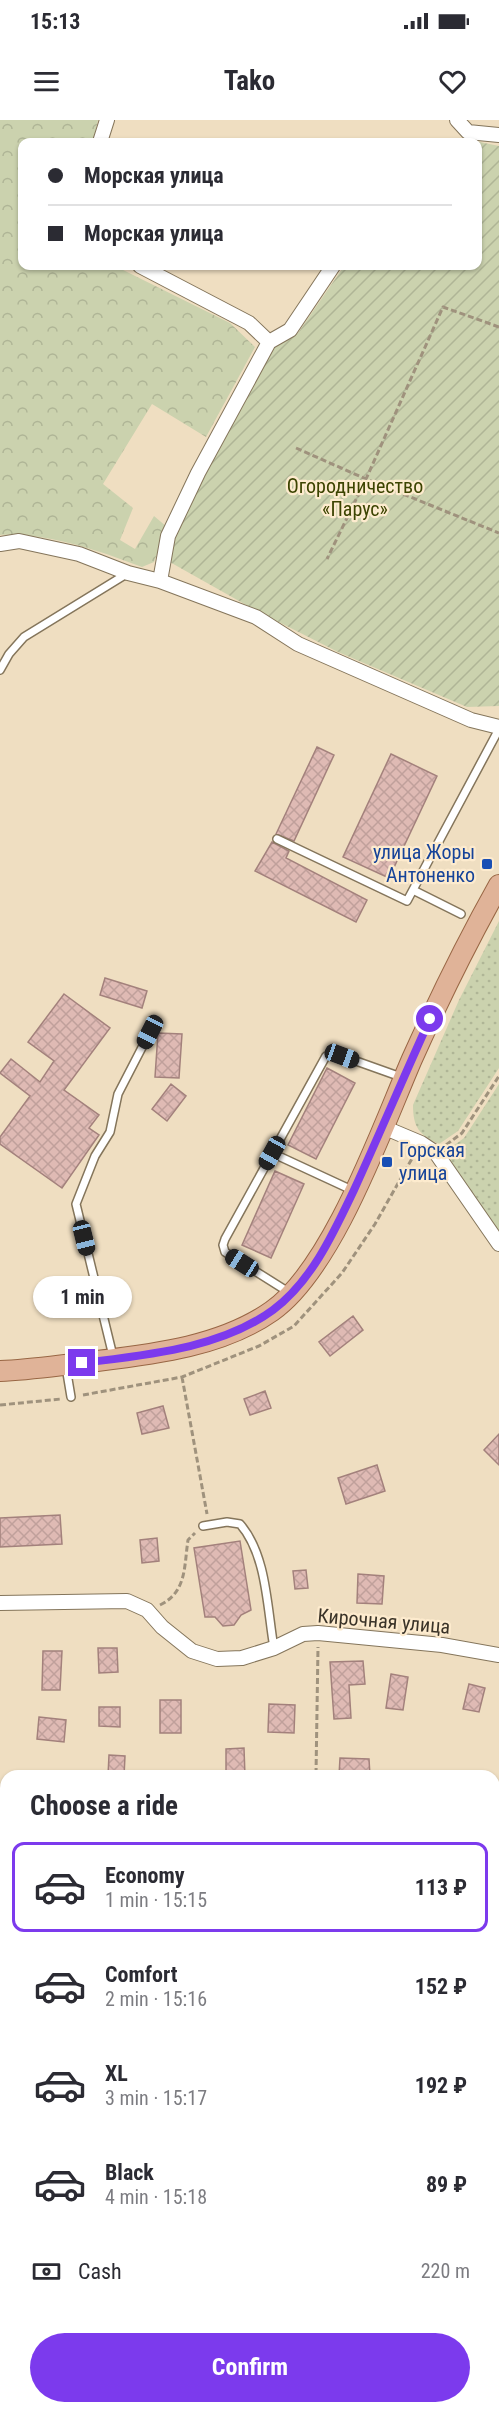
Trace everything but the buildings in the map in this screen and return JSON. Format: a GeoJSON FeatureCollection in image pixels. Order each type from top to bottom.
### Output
{"type":"FeatureCollection","features":[{"type":"Feature","properties":{"kind":"main road"},"geometry":{"type":"LineString","coordinates":[[0,1371],[114,1359],[198,1344],[247,1325],[272,1311],[291,1294],[315,1263],[354,1191],[469,938],[499,885]]}},
{"type":"Feature","properties":{"kind":"street"},"geometry":{"type":"LineString","coordinates":[[101,138],[107,120]]}},
{"type":"Feature","properties":{"kind":"street"},"geometry":{"type":"LineString","coordinates":[[457,120],[464,137],[499,135]]}},
{"type":"Feature","properties":{"kind":"street"},"geometry":{"type":"LineString","coordinates":[[148,270],[249,323],[269,342]]}},
{"type":"Feature","properties":{"kind":"street"},"geometry":{"type":"LineString","coordinates":[[160,581],[168,536],[198,473],[269,342],[290,330],[330,270]]}},
{"type":"Feature","properties":{"kind":"street"},"geometry":{"type":"LineString","coordinates":[[0,544],[19,541],[79,554],[128,573],[160,581],[256,617],[298,644],[471,720],[499,728]]}},
{"type":"Feature","properties":{"kind":"street"},"geometry":{"type":"LineString","coordinates":[[383,1127],[421,1143],[436,1153],[499,1244]]}},
{"type":"Feature","properties":{"kind":"street","name":"Кирочная улица"},"geometry":{"type":"LineString","coordinates":[[0,1603],[127,1601],[147,1611],[162,1627],[192,1651],[217,1659],[242,1658],[274,1648],[303,1634],[318,1633],[442,1645],[499,1655]]}},
{"type":"Feature","properties":{"kind":"lane"},"geometry":{"type":"LineString","coordinates":[[0,670],[9,654],[24,637],[128,573]]}},
{"type":"Feature","properties":{"kind":"lane"},"geometry":{"type":"LineString","coordinates":[[277,839],[407,901],[499,728]]}},
{"type":"Feature","properties":{"kind":"lane"},"geometry":{"type":"LineString","coordinates":[[413,890],[461,914]]}},
{"type":"Feature","properties":{"kind":"lane"},"geometry":{"type":"LineString","coordinates":[[114,1359],[76,1204],[95,1155],[110,1132],[118,1094],[150,1032]]}},
{"type":"Feature","properties":{"kind":"lane"},"geometry":{"type":"LineString","coordinates":[[291,1294],[225,1252],[223,1245],[326,1056],[342,1056],[404,1078]]}},
{"type":"Feature","properties":{"kind":"lane"},"geometry":{"type":"LineString","coordinates":[[272,1153],[354,1191]]}},
{"type":"Feature","properties":{"kind":"lane"},"geometry":{"type":"LineString","coordinates":[[66,1365],[71,1397]]}},
{"type":"Feature","properties":{"kind":"lane"},"geometry":{"type":"LineString","coordinates":[[206,1526],[226,1522],[240,1524],[249,1534],[258,1554],[274,1648]]}},
{"type":"Feature","properties":{"kind":"path"},"geometry":{"type":"LineString","coordinates":[[327,559],[366,479],[443,307],[499,327]]}},
{"type":"Feature","properties":{"kind":"path"},"geometry":{"type":"LineString","coordinates":[[296,448],[499,533]]}},
{"type":"Feature","properties":{"kind":"path"},"geometry":{"type":"LineString","coordinates":[[436,1153],[462,1134],[499,1076]]}},
{"type":"Feature","properties":{"kind":"path"},"geometry":{"type":"LineString","coordinates":[[147,1611],[176,1594],[183,1582],[188,1540],[206,1526],[182,1377]]}},
{"type":"Feature","properties":{"kind":"path"},"geometry":{"type":"LineString","coordinates":[[316,1770],[318,1633]]}},
{"type":"Feature","properties":{"kind":"green space"},"geometry":{"type":"Polygon","coordinates":[[[0,120],[98,120],[94,138],[18,138],[18,270],[123,270],[230,323],[255,347],[206,437],[152,404],[103,484],[133,508],[120,540],[135,549],[154,516],[167,527],[154,562],[142,567],[55,540],[0,535],[0,120]]]}},
{"type":"Feature","properties":{"kind":"green space","name":"Огородничество «Парус»"},"geometry":{"type":"Polygon","coordinates":[[[482,142],[499,146],[499,706],[467,707],[338,652],[255,610],[168,561],[172,538],[188,504],[272,347],[298,333],[341,270],[482,270],[482,142]]]}},
{"type":"Feature","properties":{"kind":"green space"},"geometry":{"type":"Polygon","coordinates":[[[499,921],[499,1068],[458,1131],[439,1144],[426,1137],[418,1129],[414,1119],[413,1105],[459,1000],[499,921]]]}},
{"type":"Feature","properties":{"kind":"green space"},"geometry":{"type":"Polygon","coordinates":[[[499,1084],[499,1231],[442,1154],[464,1138],[499,1084]]]}},
{"type":"Feature","properties":{"kind":"place","name":"улица Жоры Антоненко"},"geometry":{"type":"Point","coordinates":[487,864]}},
{"type":"Feature","properties":{"kind":"place","name":"Горская улица"},"geometry":{"type":"Point","coordinates":[387,1162]}},
{"type":"Feature","properties":{"kind":"route"},"geometry":{"type":"LineString","coordinates":[[82,1363],[198,1344],[238,1329],[272,1311],[291,1294],[315,1263],[346,1209],[430,1019]]}}]}
